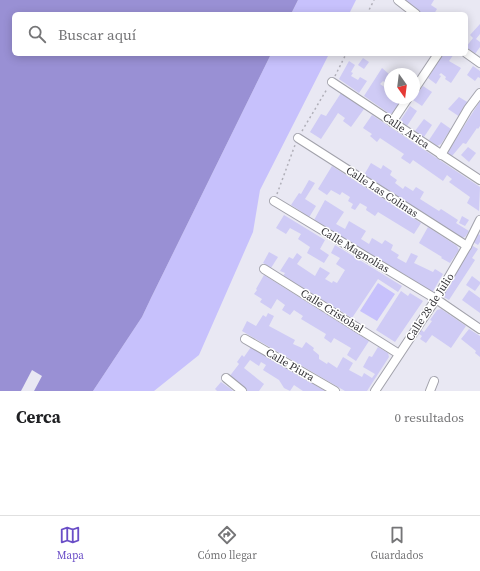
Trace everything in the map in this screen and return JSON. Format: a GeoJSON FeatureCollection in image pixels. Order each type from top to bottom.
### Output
{"type":"FeatureCollection","features":[{"type":"Feature","properties":{"kind":"street"},"geometry":{"type":"LineString","coordinates":[[398,0],[413,12]]}},
{"type":"Feature","properties":{"kind":"street"},"geometry":{"type":"LineString","coordinates":[[468,54],[480,63]]}},
{"type":"Feature","properties":{"kind":"street"},"geometry":{"type":"LineString","coordinates":[[420,81],[437,56]]}},
{"type":"Feature","properties":{"kind":"street","name":"Calle Arica"},"geometry":{"type":"LineString","coordinates":[[332,82],[480,180]]}},
{"type":"Feature","properties":{"kind":"street"},"geometry":{"type":"LineString","coordinates":[[441,155],[468,109],[480,93]]}},
{"type":"Feature","properties":{"kind":"street"},"geometry":{"type":"LineString","coordinates":[[392,122],[404,104]]}},
{"type":"Feature","properties":{"kind":"street","name":"Calle Las Colinas"},"geometry":{"type":"LineString","coordinates":[[298,138],[467,246]]}},
{"type":"Feature","properties":{"kind":"street","name":"Calle Magnolias"},"geometry":{"type":"LineString","coordinates":[[274,201],[436,299],[480,329]]}},
{"type":"Feature","properties":{"kind":"street","name":"Calle 28 de Julio"},"geometry":{"type":"LineString","coordinates":[[374,391],[436,299],[467,246],[480,220]]}},
{"type":"Feature","properties":{"kind":"street","name":"Calle Cristobal"},"geometry":{"type":"LineString","coordinates":[[264,269],[399,354]]}},
{"type":"Feature","properties":{"kind":"street","name":"Calle Piura"},"geometry":{"type":"LineString","coordinates":[[245,339],[335,391]]}},
{"type":"Feature","properties":{"kind":"street"},"geometry":{"type":"LineString","coordinates":[[226,378],[242,391]]}},
{"type":"Feature","properties":{"kind":"street"},"geometry":{"type":"LineString","coordinates":[[430,391],[434,381]]}},
{"type":"Feature","properties":{"kind":"path"},"geometry":{"type":"LineString","coordinates":[[368,12],[374,0]]}},
{"type":"Feature","properties":{"kind":"path"},"geometry":{"type":"LineString","coordinates":[[332,82],[345,56]]}},
{"type":"Feature","properties":{"kind":"shaded area"},"geometry":{"type":"Polygon","coordinates":[[[0,0],[298,0],[292,12],[12,12],[12,56],[270,56],[142,317],[93,391],[0,391],[0,0]]]}},
{"type":"Feature","properties":{"kind":"shaded area"},"geometry":{"type":"Polygon","coordinates":[[[298,0],[356,0],[350,12],[292,12],[298,0]]]}},
{"type":"Feature","properties":{"kind":"shaded area"},"geometry":{"type":"Polygon","coordinates":[[[270,56],[328,56],[260,190],[253,232],[199,355],[154,391],[93,391],[142,317],[270,56]]]}},
{"type":"Feature","properties":{"kind":"shaded area"},"geometry":{"type":"Polygon","coordinates":[[[378,283],[395,294],[377,321],[360,311],[378,283]]]}},
{"type":"Feature","properties":{"kind":"pier"},"geometry":{"type":"Polygon","coordinates":[[[32,370],[42,376],[34,391],[21,391],[32,370]]]}},
{"type":"Feature","properties":{"kind":"building"},"geometry":{"type":"Polygon","coordinates":[[[405,0],[434,0],[431,5],[437,9],[435,12],[420,12],[405,0]]]}},
{"type":"Feature","properties":{"kind":"building"},"geometry":{"type":"Polygon","coordinates":[[[480,24],[480,34],[476,39],[480,42],[480,47],[475,54],[468,49],[468,44],[473,38],[470,35],[480,24]]]}},
{"type":"Feature","properties":{"kind":"building"},"geometry":{"type":"Polygon","coordinates":[[[442,56],[453,56],[449,61],[461,68],[451,83],[445,79],[446,77],[441,73],[439,75],[441,76],[436,84],[428,78],[442,56]]]}},
{"type":"Feature","properties":{"kind":"building"},"geometry":{"type":"Polygon","coordinates":[[[363,58],[369,62],[364,69],[358,65],[363,58]]]}},
{"type":"Feature","properties":{"kind":"building"},"geometry":{"type":"Polygon","coordinates":[[[349,61],[355,65],[351,72],[353,73],[351,76],[358,80],[360,77],[367,81],[359,93],[339,79],[349,61]]]}},
{"type":"Feature","properties":{"kind":"building"},"geometry":{"type":"Polygon","coordinates":[[[473,66],[480,71],[480,78],[478,77],[475,81],[467,75],[473,66]]]}},
{"type":"Feature","properties":{"kind":"building"},"geometry":{"type":"Polygon","coordinates":[[[382,68],[384,70],[384,82],[380,84],[384,87],[384,104],[399,104],[393,113],[390,114],[364,96],[382,68]]]}},
{"type":"Feature","properties":{"kind":"building"},"geometry":{"type":"Polygon","coordinates":[[[423,86],[432,92],[422,106],[419,104],[420,90],[423,86]]]}},
{"type":"Feature","properties":{"kind":"building"},"geometry":{"type":"Polygon","coordinates":[[[341,93],[364,109],[351,127],[343,121],[345,118],[338,113],[321,139],[310,132],[321,114],[326,116],[341,93]]]}},
{"type":"Feature","properties":{"kind":"building"},"geometry":{"type":"Polygon","coordinates":[[[459,97],[469,103],[460,117],[448,109],[459,97]]]}},
{"type":"Feature","properties":{"kind":"building"},"geometry":{"type":"Polygon","coordinates":[[[480,101],[480,126],[466,144],[463,143],[452,156],[447,153],[480,101]]]}},
{"type":"Feature","properties":{"kind":"building"},"geometry":{"type":"Polygon","coordinates":[[[410,106],[417,111],[407,126],[400,121],[410,106]]]}},
{"type":"Feature","properties":{"kind":"building"},"geometry":{"type":"Polygon","coordinates":[[[372,115],[480,187],[479,211],[467,203],[470,197],[449,182],[452,179],[447,175],[443,181],[413,160],[410,164],[401,158],[404,154],[380,138],[377,142],[370,136],[372,134],[363,128],[372,115]]]}},
{"type":"Feature","properties":{"kind":"building"},"geometry":{"type":"Polygon","coordinates":[[[424,119],[432,125],[424,137],[415,131],[424,119]]]}},
{"type":"Feature","properties":{"kind":"building"},"geometry":{"type":"Polygon","coordinates":[[[441,122],[451,129],[441,144],[437,146],[429,140],[441,122]]]}},
{"type":"Feature","properties":{"kind":"building"},"geometry":{"type":"Polygon","coordinates":[[[468,147],[476,153],[469,162],[461,155],[468,147]]]}},
{"type":"Feature","properties":{"kind":"building"},"geometry":{"type":"Polygon","coordinates":[[[371,163],[381,169],[383,165],[392,171],[390,175],[397,180],[395,183],[403,189],[405,186],[413,191],[416,187],[424,192],[420,199],[439,211],[441,209],[458,220],[456,223],[469,231],[465,237],[462,238],[364,175],[371,163]]]}},
{"type":"Feature","properties":{"kind":"building"},"geometry":{"type":"Polygon","coordinates":[[[332,166],[421,223],[414,234],[378,212],[375,216],[366,210],[367,207],[360,203],[355,210],[351,208],[353,204],[348,201],[350,197],[342,192],[340,195],[331,190],[327,195],[318,189],[332,166]]]}},
{"type":"Feature","properties":{"kind":"building"},"geometry":{"type":"Polygon","coordinates":[[[309,180],[315,183],[305,199],[316,206],[308,219],[301,214],[302,212],[291,205],[299,193],[301,194],[309,180]]]}},
{"type":"Feature","properties":{"kind":"building"},"geometry":{"type":"Polygon","coordinates":[[[325,200],[344,212],[336,224],[345,229],[349,221],[366,231],[361,239],[369,244],[372,238],[382,244],[385,240],[393,245],[391,250],[399,255],[397,258],[406,263],[411,253],[418,256],[414,263],[433,272],[435,269],[443,274],[433,291],[429,292],[408,279],[409,277],[400,272],[399,274],[313,222],[325,200]]]}},
{"type":"Feature","properties":{"kind":"building"},"geometry":{"type":"Polygon","coordinates":[[[284,215],[325,240],[320,249],[329,255],[324,263],[307,253],[310,247],[298,239],[301,234],[290,228],[286,234],[276,228],[284,215]]]}},
{"type":"Feature","properties":{"kind":"building"},"geometry":{"type":"Polygon","coordinates":[[[462,216],[469,220],[465,226],[459,223],[462,216]]]}},
{"type":"Feature","properties":{"kind":"building"},"geometry":{"type":"Polygon","coordinates":[[[428,227],[457,246],[459,250],[450,263],[419,243],[428,227]]]}},
{"type":"Feature","properties":{"kind":"building"},"geometry":{"type":"Polygon","coordinates":[[[478,234],[480,235],[480,242],[478,245],[473,242],[478,234]]]}},
{"type":"Feature","properties":{"kind":"building"},"geometry":{"type":"Polygon","coordinates":[[[335,245],[402,286],[398,292],[378,279],[352,318],[283,276],[285,273],[280,271],[289,257],[293,259],[297,253],[302,257],[297,264],[315,276],[320,267],[330,273],[325,279],[332,283],[333,281],[337,283],[345,270],[336,264],[340,258],[331,253],[335,245]]]}},
{"type":"Feature","properties":{"kind":"building"},"geometry":{"type":"Polygon","coordinates":[[[471,245],[478,249],[472,258],[475,260],[449,300],[444,297],[443,294],[471,245]]]}},
{"type":"Feature","properties":{"kind":"building"},"geometry":{"type":"Polygon","coordinates":[[[269,252],[278,257],[271,268],[263,263],[269,252]]]}},
{"type":"Feature","properties":{"kind":"building"},"geometry":{"type":"Polygon","coordinates":[[[264,275],[369,341],[356,361],[347,355],[351,348],[334,338],[331,343],[324,338],[326,334],[301,319],[303,316],[294,310],[290,315],[282,310],[285,305],[277,299],[271,309],[260,302],[262,299],[254,294],[264,275]]]}},
{"type":"Feature","properties":{"kind":"building"},"geometry":{"type":"Polygon","coordinates":[[[472,276],[480,282],[475,291],[466,285],[472,276]]]}},
{"type":"Feature","properties":{"kind":"building"},"geometry":{"type":"Polygon","coordinates":[[[469,290],[480,298],[480,313],[462,300],[469,290]]]}},
{"type":"Feature","properties":{"kind":"building"},"geometry":{"type":"Polygon","coordinates":[[[401,291],[408,296],[410,293],[423,301],[395,342],[376,330],[401,291]]]}},
{"type":"Feature","properties":{"kind":"building"},"geometry":{"type":"Polygon","coordinates":[[[441,309],[466,326],[451,348],[432,335],[426,343],[420,339],[422,336],[418,333],[420,329],[424,332],[432,321],[430,320],[437,310],[441,309]]]}},
{"type":"Feature","properties":{"kind":"building"},"geometry":{"type":"Polygon","coordinates":[[[268,313],[274,316],[269,326],[295,340],[293,344],[302,348],[306,342],[314,348],[313,350],[319,355],[319,359],[327,364],[328,362],[337,368],[343,357],[353,363],[349,370],[362,377],[364,373],[372,378],[375,374],[363,367],[369,356],[372,357],[378,347],[388,353],[389,357],[367,391],[345,391],[242,331],[247,321],[256,326],[263,315],[266,317],[268,313]]]}},
{"type":"Feature","properties":{"kind":"building"},"geometry":{"type":"Polygon","coordinates":[[[469,329],[480,336],[480,357],[475,353],[476,351],[461,339],[469,329]]]}},
{"type":"Feature","properties":{"kind":"building"},"geometry":{"type":"Polygon","coordinates":[[[251,347],[325,391],[303,391],[294,385],[290,391],[284,388],[279,380],[263,370],[266,365],[261,362],[259,366],[250,360],[244,368],[264,384],[259,391],[246,391],[229,377],[239,364],[237,362],[242,355],[244,357],[251,347]]]}},
{"type":"Feature","properties":{"kind":"building"},"geometry":{"type":"Polygon","coordinates":[[[221,382],[233,391],[217,391],[215,389],[221,382]]]}}]}
